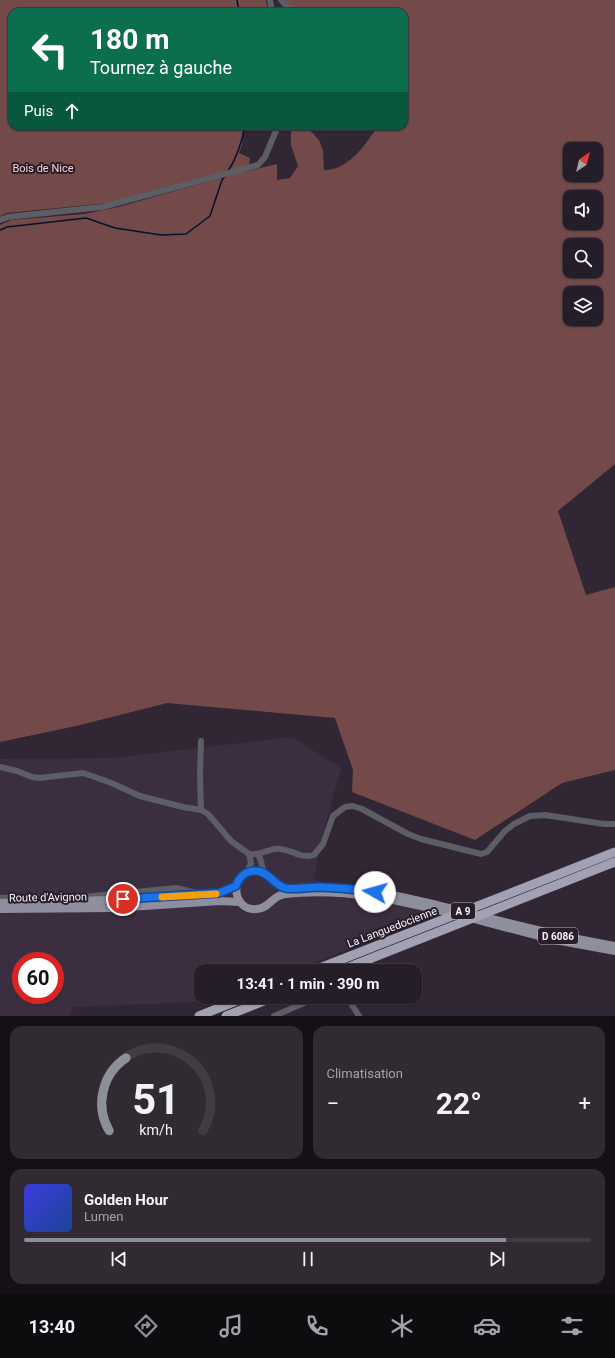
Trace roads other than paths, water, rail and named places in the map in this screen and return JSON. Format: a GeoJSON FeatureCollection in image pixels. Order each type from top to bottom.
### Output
{"type":"FeatureCollection","features":[{"type":"Feature","properties":{"kind":"highway","name":"La Languedocienne"},"geometry":{"type":"LineString","coordinates":[[330,964],[615,852]]}},
{"type":"Feature","properties":{"kind":"highway","name":"La Languedocienne"},"geometry":{"type":"LineString","coordinates":[[357,964],[615,862]]}},
{"type":"Feature","properties":{"kind":"highway"},"geometry":{"type":"LineString","coordinates":[[199,1016],[229,1004]]}},
{"type":"Feature","properties":{"kind":"highway"},"geometry":{"type":"LineString","coordinates":[[226,1016],[256,1004]]}},
{"type":"Feature","properties":{"kind":"main road"},"geometry":{"type":"LineString","coordinates":[[257,871],[267,875],[272,880],[275,890],[272,900],[268,905],[257,910],[244,906],[240,902],[236,892],[236,886],[240,878],[248,872],[257,871]]}},
{"type":"Feature","properties":{"kind":"main road","name":"D 6086"},"geometry":{"type":"LineString","coordinates":[[267,875],[280,885],[288,888],[324,887],[384,893],[567,943],[615,951]]}},
{"type":"Feature","properties":{"kind":"main road","name":"Route d'Avignon"},"geometry":{"type":"LineString","coordinates":[[0,903],[108,900],[207,894],[219,893],[236,886]]}},
{"type":"Feature","properties":{"kind":"main road","name":"D 6086"},"geometry":{"type":"LineString","coordinates":[[272,900],[274,897],[283,894],[334,892],[373,896],[427,905]]}},
{"type":"Feature","properties":{"kind":"main road","name":"Route d'Avignon"},"geometry":{"type":"LineString","coordinates":[[0,909],[114,908],[220,901],[240,902]]}},
{"type":"Feature","properties":{"kind":"main road","name":"D 6086"},"geometry":{"type":"LineString","coordinates":[[502,924],[615,946]]}},
{"type":"Feature","properties":{"kind":"main road"},"geometry":{"type":"LineString","coordinates":[[567,943],[615,956]]}},
{"type":"Feature","properties":{"kind":"street"},"geometry":{"type":"LineString","coordinates":[[281,0],[288,8]]}},
{"type":"Feature","properties":{"kind":"street"},"geometry":{"type":"LineString","coordinates":[[0,220],[8,217],[102,207],[258,165],[266,157],[276,130]]}},
{"type":"Feature","properties":{"kind":"street"},"geometry":{"type":"LineString","coordinates":[[201,741],[201,810]]}},
{"type":"Feature","properties":{"kind":"street"},"geometry":{"type":"LineString","coordinates":[[0,767],[17,770],[36,778],[75,773],[86,774],[109,782],[140,796],[182,807],[201,810],[208,814],[232,841],[249,854],[258,855],[275,848],[305,856],[314,855],[323,844],[333,816],[341,809],[353,806],[362,809],[396,828],[421,839],[481,854],[487,852],[505,831],[514,824],[530,816],[545,815],[604,824],[615,824]]}},
{"type":"Feature","properties":{"kind":"street"},"geometry":{"type":"LineString","coordinates":[[248,872],[251,863],[249,854]]}},
{"type":"Feature","properties":{"kind":"street"},"geometry":{"type":"LineString","coordinates":[[258,855],[267,875]]}},
{"type":"Feature","properties":{"kind":"street"},"geometry":{"type":"LineString","coordinates":[[0,898],[82,896],[176,888],[207,894]]}},
{"type":"Feature","properties":{"kind":"street"},"geometry":{"type":"LineString","coordinates":[[274,1016],[302,1004]]}},
{"type":"Feature","properties":{"kind":"street"},"geometry":{"type":"LineString","coordinates":[[351,1004],[358,1016]]}},
{"type":"Feature","properties":{"kind":"waterway"},"geometry":{"type":"LineString","coordinates":[[237,0],[238,8]]}},
{"type":"Feature","properties":{"kind":"waterway"},"geometry":{"type":"LineString","coordinates":[[228,171],[239,149],[244,130]]}},
{"type":"Feature","properties":{"kind":"waterway"},"geometry":{"type":"LineString","coordinates":[[0,230],[7,227],[86,218],[115,228],[161,235],[186,234],[210,216],[222,180],[225,176]]}},
{"type":"Feature","properties":{"kind":"park label","name":"Bois de Nice"},"geometry":{"type":"Point","coordinates":[43,168]}}]}
